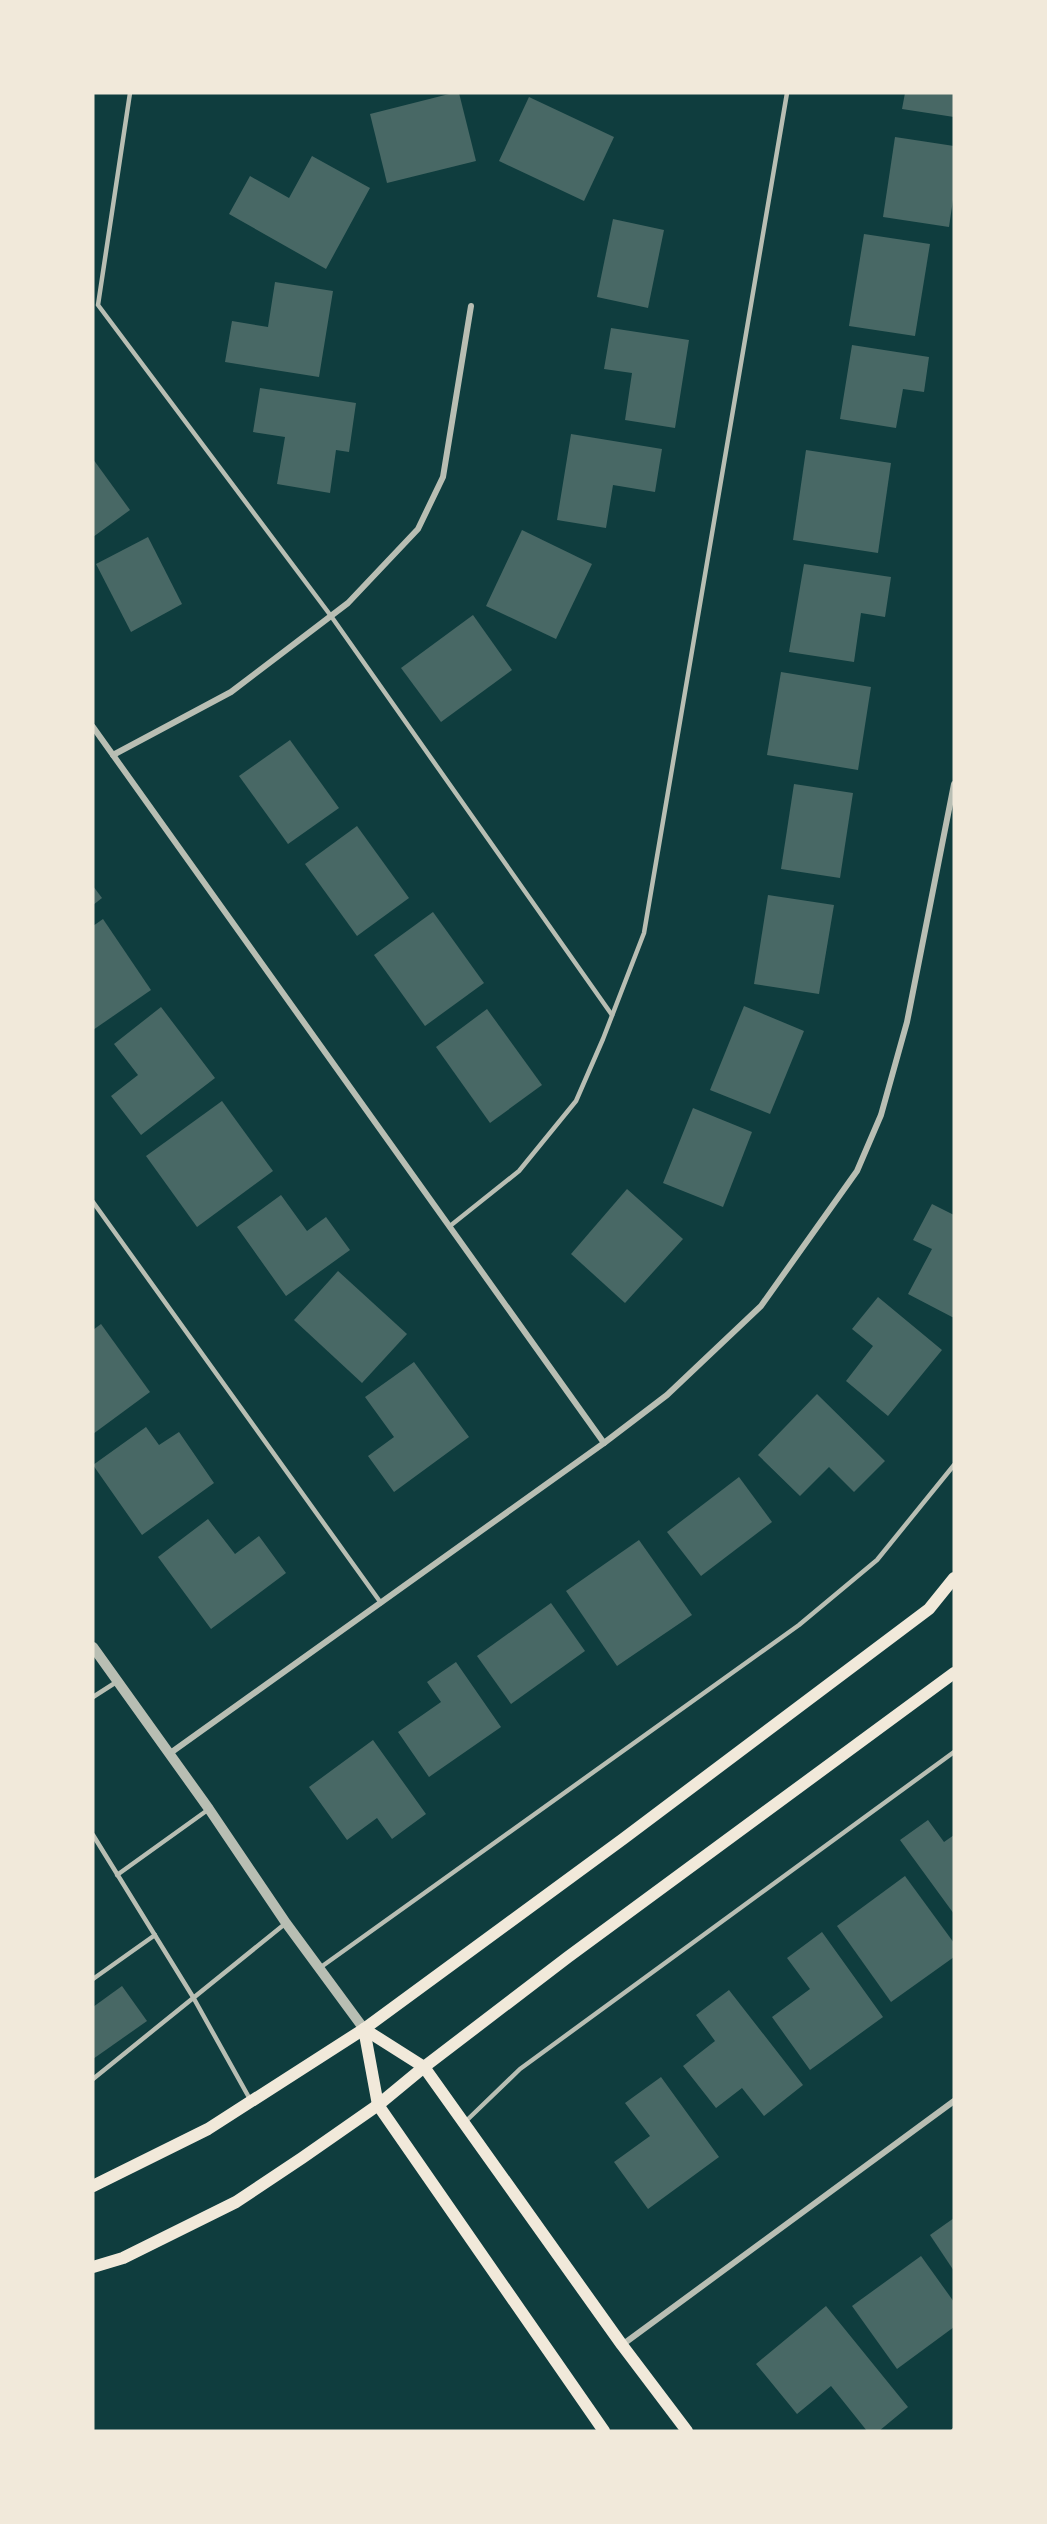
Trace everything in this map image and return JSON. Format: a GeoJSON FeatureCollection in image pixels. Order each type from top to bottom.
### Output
{"type":"FeatureCollection","features":[{"type":"Feature","properties":{"kind":"main road"},"geometry":{"type":"LineString","coordinates":[[94,2183],[208,2129],[364,2028],[633,1832],[929,1609],[954,1578]]}},
{"type":"Feature","properties":{"kind":"main road"},"geometry":{"type":"LineString","coordinates":[[93,2267],[123,2258],[236,2202],[378,2105],[568,1957],[954,1673]]}},
{"type":"Feature","properties":{"kind":"main road"},"geometry":{"type":"LineString","coordinates":[[364,2028],[424,2067],[622,2345],[687,2431]]}},
{"type":"Feature","properties":{"kind":"main road"},"geometry":{"type":"LineString","coordinates":[[364,2028],[378,2105],[604,2431]]}},
{"type":"Feature","properties":{"kind":"street"},"geometry":{"type":"LineString","coordinates":[[113,755],[231,692],[348,603],[418,529],[443,477],[471,306]]}},
{"type":"Feature","properties":{"kind":"street"},"geometry":{"type":"LineString","coordinates":[[93,727],[604,1443]]}},
{"type":"Feature","properties":{"kind":"street"},"geometry":{"type":"LineString","coordinates":[[169,1754],[604,1443],[667,1395],[760,1306],[857,1171],[881,1114],[908,1023],[954,784]]}},
{"type":"Feature","properties":{"kind":"street"},"geometry":{"type":"LineString","coordinates":[[93,1647],[209,1809],[286,1923],[321,1967],[364,2028]]}},
{"type":"Feature","properties":{"kind":"street"},"geometry":{"type":"LineString","coordinates":[[622,2345],[954,2101]]}},
{"type":"Feature","properties":{"kind":"lane"},"geometry":{"type":"LineString","coordinates":[[130,93],[98,306],[331,616],[612,1016]]}},
{"type":"Feature","properties":{"kind":"lane"},"geometry":{"type":"LineString","coordinates":[[450,1226],[519,1171],[576,1101],[644,933],[787,93]]}},
{"type":"Feature","properties":{"kind":"lane"},"geometry":{"type":"LineString","coordinates":[[93,1202],[381,1603]]}},
{"type":"Feature","properties":{"kind":"lane"},"geometry":{"type":"LineString","coordinates":[[321,1967],[799,1625],[877,1560],[954,1465]]}},
{"type":"Feature","properties":{"kind":"lane"},"geometry":{"type":"LineString","coordinates":[[93,1697],[118,1681]]}},
{"type":"Feature","properties":{"kind":"lane"},"geometry":{"type":"LineString","coordinates":[[463,2123],[520,2069],[954,1752]]}},
{"type":"Feature","properties":{"kind":"lane"},"geometry":{"type":"LineString","coordinates":[[117,1875],[209,1809]]}},
{"type":"Feature","properties":{"kind":"lane"},"geometry":{"type":"LineString","coordinates":[[93,1835],[193,1997],[251,2101]]}},
{"type":"Feature","properties":{"kind":"lane"},"geometry":{"type":"LineString","coordinates":[[93,2079],[286,1923]]}},
{"type":"Feature","properties":{"kind":"lane"},"geometry":{"type":"LineString","coordinates":[[93,1980],[155,1935]]}},
{"type":"Feature","properties":{"kind":"building"},"geometry":{"type":"Polygon","coordinates":[[[459,93],[476,161],[387,183],[370,114],[459,93]]]}},
{"type":"Feature","properties":{"kind":"building"},"geometry":{"type":"Polygon","coordinates":[[[905,93],[954,93],[954,117],[902,109],[905,93]]]}},
{"type":"Feature","properties":{"kind":"building"},"geometry":{"type":"Polygon","coordinates":[[[529,97],[614,137],[584,201],[499,161],[529,97]]]}},
{"type":"Feature","properties":{"kind":"building"},"geometry":{"type":"Polygon","coordinates":[[[895,137],[954,146],[954,193],[949,227],[883,217],[895,137]]]}},
{"type":"Feature","properties":{"kind":"building"},"geometry":{"type":"Polygon","coordinates":[[[312,156],[370,188],[326,269],[229,214],[250,176],[289,198],[312,156]]]}},
{"type":"Feature","properties":{"kind":"building"},"geometry":{"type":"Polygon","coordinates":[[[613,219],[664,230],[648,308],[597,297],[613,219]]]}},
{"type":"Feature","properties":{"kind":"building"},"geometry":{"type":"Polygon","coordinates":[[[864,234],[930,244],[915,336],[849,326],[864,234]]]}},
{"type":"Feature","properties":{"kind":"building"},"geometry":{"type":"Polygon","coordinates":[[[275,282],[333,291],[319,377],[225,362],[232,321],[268,327],[275,282]]]}},
{"type":"Feature","properties":{"kind":"building"},"geometry":{"type":"Polygon","coordinates":[[[611,328],[689,340],[675,428],[625,420],[632,373],[604,369],[611,328]]]}},
{"type":"Feature","properties":{"kind":"building"},"geometry":{"type":"Polygon","coordinates":[[[852,345],[929,357],[924,392],[903,389],[896,428],[840,419],[852,345]]]}},
{"type":"Feature","properties":{"kind":"building"},"geometry":{"type":"Polygon","coordinates":[[[260,388],[356,403],[349,452],[336,450],[330,493],[277,484],[285,437],[253,432],[260,388]]]}},
{"type":"Feature","properties":{"kind":"building"},"geometry":{"type":"Polygon","coordinates":[[[571,434],[662,449],[655,492],[613,485],[606,528],[557,520],[571,434]]]}},
{"type":"Feature","properties":{"kind":"building"},"geometry":{"type":"Polygon","coordinates":[[[806,450],[891,463],[878,553],[793,540],[806,450]]]}},
{"type":"Feature","properties":{"kind":"building"},"geometry":{"type":"Polygon","coordinates":[[[93,459],[130,510],[93,537],[93,459]]]}},
{"type":"Feature","properties":{"kind":"building"},"geometry":{"type":"Polygon","coordinates":[[[522,530],[592,564],[556,639],[486,606],[522,530]]]}},
{"type":"Feature","properties":{"kind":"building"},"geometry":{"type":"Polygon","coordinates":[[[148,537],[182,604],[131,632],[96,564],[148,537]]]}},
{"type":"Feature","properties":{"kind":"building"},"geometry":{"type":"Polygon","coordinates":[[[804,564],[891,577],[885,617],[861,613],[854,662],[789,652],[804,564]]]}},
{"type":"Feature","properties":{"kind":"building"},"geometry":{"type":"Polygon","coordinates":[[[473,615],[512,670],[441,722],[401,668],[473,615]]]}},
{"type":"Feature","properties":{"kind":"building"},"geometry":{"type":"Polygon","coordinates":[[[781,672],[871,687],[858,770],[767,755],[781,672]]]}},
{"type":"Feature","properties":{"kind":"building"},"geometry":{"type":"Polygon","coordinates":[[[290,740],[339,808],[288,844],[239,776],[290,740]]]}},
{"type":"Feature","properties":{"kind":"building"},"geometry":{"type":"Polygon","coordinates":[[[794,784],[853,793],[840,878],[781,869],[794,784]]]}},
{"type":"Feature","properties":{"kind":"building"},"geometry":{"type":"Polygon","coordinates":[[[357,826],[409,898],[357,936],[305,864],[357,826]]]}},
{"type":"Feature","properties":{"kind":"building"},"geometry":{"type":"Polygon","coordinates":[[[93,886],[102,898],[93,905],[93,886]]]}},
{"type":"Feature","properties":{"kind":"building"},"geometry":{"type":"Polygon","coordinates":[[[768,895],[834,905],[819,994],[754,984],[768,895]]]}},
{"type":"Feature","properties":{"kind":"building"},"geometry":{"type":"Polygon","coordinates":[[[433,912],[484,983],[425,1026],[374,955],[433,912]]]}},
{"type":"Feature","properties":{"kind":"building"},"geometry":{"type":"Polygon","coordinates":[[[103,919],[151,990],[93,1030],[93,926],[103,919]]]}},
{"type":"Feature","properties":{"kind":"building"},"geometry":{"type":"Polygon","coordinates":[[[744,1006],[804,1031],[770,1114],[710,1090],[744,1006]]]}},
{"type":"Feature","properties":{"kind":"building"},"geometry":{"type":"Polygon","coordinates":[[[161,1007],[215,1078],[141,1135],[111,1096],[138,1075],[114,1044],[161,1007]]]}},
{"type":"Feature","properties":{"kind":"building"},"geometry":{"type":"Polygon","coordinates":[[[487,1009],[542,1085],[490,1123],[436,1047],[487,1009]]]}},
{"type":"Feature","properties":{"kind":"building"},"geometry":{"type":"Polygon","coordinates":[[[222,1101],[273,1171],[197,1227],[146,1156],[222,1101]]]}},
{"type":"Feature","properties":{"kind":"building"},"geometry":{"type":"Polygon","coordinates":[[[693,1108],[752,1132],[723,1207],[663,1183],[693,1108]]]}},
{"type":"Feature","properties":{"kind":"building"},"geometry":{"type":"Polygon","coordinates":[[[627,1189],[683,1239],[625,1303],[571,1254],[627,1189]]]}},
{"type":"Feature","properties":{"kind":"building"},"geometry":{"type":"Polygon","coordinates":[[[281,1195],[307,1231],[326,1217],[350,1250],[286,1296],[237,1227],[281,1195]]]}},
{"type":"Feature","properties":{"kind":"building"},"geometry":{"type":"Polygon","coordinates":[[[932,1204],[954,1215],[954,1318],[908,1294],[932,1249],[913,1240],[932,1204]]]}},
{"type":"Feature","properties":{"kind":"building"},"geometry":{"type":"Polygon","coordinates":[[[338,1271],[407,1334],[362,1383],[294,1320],[338,1271]]]}},
{"type":"Feature","properties":{"kind":"building"},"geometry":{"type":"Polygon","coordinates":[[[878,1297],[942,1350],[888,1416],[846,1381],[873,1346],[852,1329],[878,1297]]]}},
{"type":"Feature","properties":{"kind":"building"},"geometry":{"type":"Polygon","coordinates":[[[101,1324],[150,1392],[93,1434],[93,1330],[101,1324]]]}},
{"type":"Feature","properties":{"kind":"building"},"geometry":{"type":"Polygon","coordinates":[[[414,1362],[469,1437],[394,1492],[368,1456],[394,1437],[365,1397],[414,1362]]]}},
{"type":"Feature","properties":{"kind":"building"},"geometry":{"type":"Polygon","coordinates":[[[817,1394],[885,1461],[854,1492],[829,1467],[800,1496],[758,1455],[817,1394]]]}},
{"type":"Feature","properties":{"kind":"building"},"geometry":{"type":"Polygon","coordinates":[[[146,1427],[159,1445],[179,1432],[214,1483],[142,1535],[93,1465],[146,1427]]]}},
{"type":"Feature","properties":{"kind":"building"},"geometry":{"type":"Polygon","coordinates":[[[739,1477],[772,1522],[701,1576],[667,1532],[739,1477]]]}},
{"type":"Feature","properties":{"kind":"building"},"geometry":{"type":"Polygon","coordinates":[[[208,1519],[235,1554],[259,1536],[286,1573],[211,1629],[158,1557],[208,1519]]]}},
{"type":"Feature","properties":{"kind":"building"},"geometry":{"type":"Polygon","coordinates":[[[639,1540],[692,1615],[617,1666],[566,1591],[639,1540]]]}},
{"type":"Feature","properties":{"kind":"building"},"geometry":{"type":"Polygon","coordinates":[[[551,1603],[585,1651],[511,1704],[477,1656],[551,1603]]]}},
{"type":"Feature","properties":{"kind":"building"},"geometry":{"type":"Polygon","coordinates":[[[456,1662],[501,1727],[429,1777],[398,1732],[441,1702],[427,1682],[456,1662]]]}},
{"type":"Feature","properties":{"kind":"building"},"geometry":{"type":"Polygon","coordinates":[[[373,1740],[426,1814],[392,1839],[377,1818],[347,1840],[309,1787],[373,1740]]]}},
{"type":"Feature","properties":{"kind":"building"},"geometry":{"type":"Polygon","coordinates":[[[928,1820],[944,1842],[954,1835],[954,1914],[900,1840],[928,1820]]]}},
{"type":"Feature","properties":{"kind":"building"},"geometry":{"type":"Polygon","coordinates":[[[905,1876],[954,1943],[954,1957],[891,2002],[837,1926],[905,1876]]]}},
{"type":"Feature","properties":{"kind":"building"},"geometry":{"type":"Polygon","coordinates":[[[822,1932],[883,2017],[810,2070],[772,2017],[810,1989],[787,1958],[822,1932]]]}},
{"type":"Feature","properties":{"kind":"building"},"geometry":{"type":"Polygon","coordinates":[[[122,1986],[147,2021],[93,2059],[93,2007],[122,1986]]]}},
{"type":"Feature","properties":{"kind":"building"},"geometry":{"type":"Polygon","coordinates":[[[729,1990],[803,2085],[764,2116],[742,2088],[716,2108],[683,2066],[715,2041],[696,2015],[729,1990]]]}},
{"type":"Feature","properties":{"kind":"building"},"geometry":{"type":"Polygon","coordinates":[[[661,2077],[719,2157],[648,2209],[614,2162],[650,2136],[625,2103],[661,2077]]]}},
{"type":"Feature","properties":{"kind":"building"},"geometry":{"type":"Polygon","coordinates":[[[954,2218],[954,2271],[930,2235],[954,2218]]]}},
{"type":"Feature","properties":{"kind":"building"},"geometry":{"type":"Polygon","coordinates":[[[921,2256],[954,2302],[954,2327],[897,2369],[852,2306],[921,2256]]]}},
{"type":"Feature","properties":{"kind":"building"},"geometry":{"type":"Polygon","coordinates":[[[826,2306],[908,2407],[879,2431],[867,2431],[831,2386],[797,2414],[756,2364],[826,2306]]]}}]}
